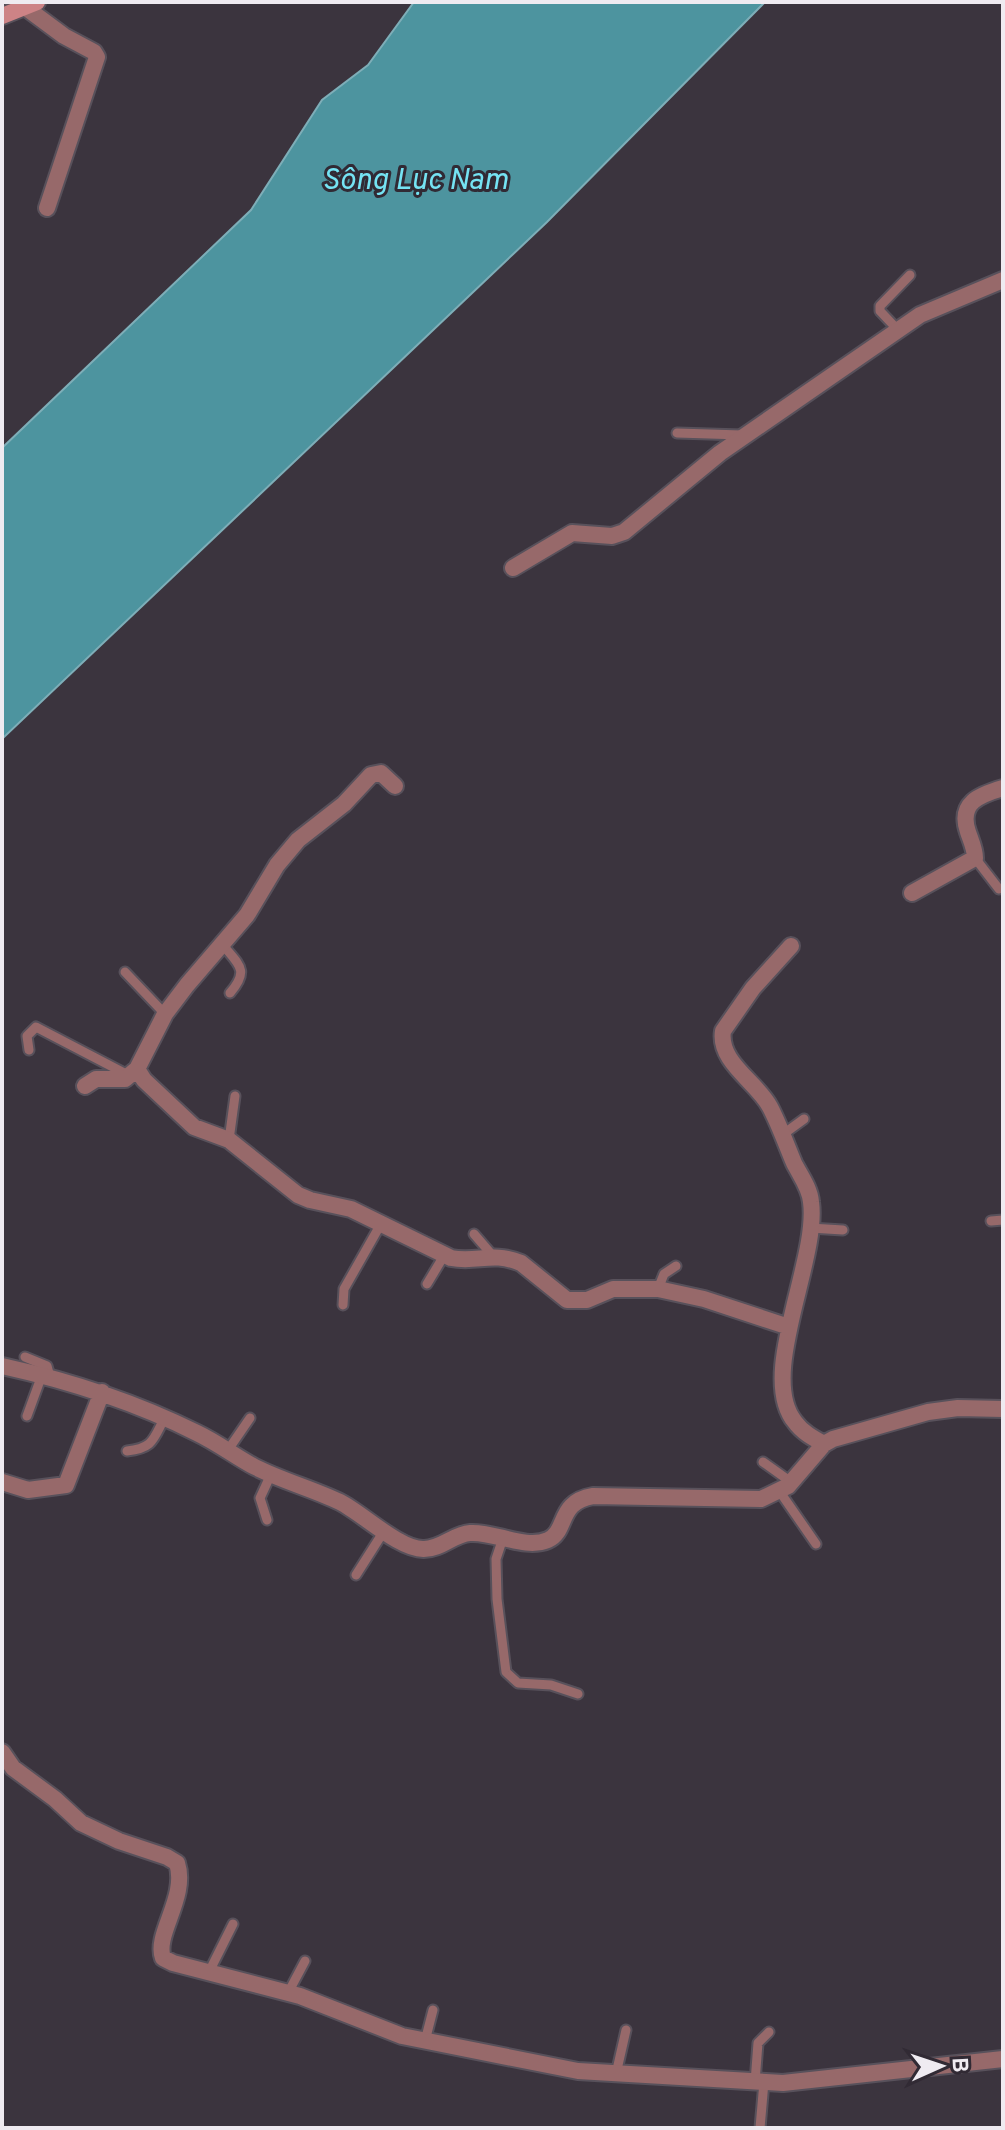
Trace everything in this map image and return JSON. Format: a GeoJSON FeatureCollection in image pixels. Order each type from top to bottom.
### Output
{"type":"FeatureCollection","features":[{"type":"Feature","properties":{"kind":"street"},"geometry":{"type":"LineString","coordinates":[[2,16],[31,4],[64,36],[94,52],[97,57],[47,208]]}},
{"type":"Feature","properties":{"kind":"street"},"geometry":{"type":"LineString","coordinates":[[513,568],[572,533],[612,536],[624,532],[720,453],[898,330],[927,311],[949,305],[1003,280]]}},
{"type":"Feature","properties":{"kind":"street"},"geometry":{"type":"LineString","coordinates":[[85,1086],[91,1080],[122,1079],[134,1072],[165,1014],[247,915],[277,865],[298,840],[344,804],[371,775],[381,773],[395,786]]}},
{"type":"Feature","properties":{"kind":"street"},"geometry":{"type":"LineString","coordinates":[[912,893],[975,858],[965,814],[974,798],[1003,788]]}},
{"type":"Feature","properties":{"kind":"street"},"geometry":{"type":"LineString","coordinates":[[791,946],[753,988],[723,1031],[722,1039],[726,1053],[767,1103],[811,1200],[803,1276],[784,1353],[785,1402],[794,1422],[806,1434],[824,1444]]}},
{"type":"Feature","properties":{"kind":"street"},"geometry":{"type":"LineString","coordinates":[[134,1072],[194,1127],[229,1140],[298,1195],[351,1209],[445,1254],[461,1260],[503,1256],[521,1263],[567,1300],[587,1300],[613,1289],[658,1289],[704,1299],[789,1327]]}},
{"type":"Feature","properties":{"kind":"street"},"geometry":{"type":"LineString","coordinates":[[2,1366],[102,1392],[164,1419],[271,1474],[341,1502],[384,1531],[423,1550],[469,1533],[526,1541],[548,1540],[554,1536],[566,1511],[579,1498],[648,1495],[761,1499],[786,1487],[824,1444],[928,1412],[958,1408],[1003,1409]]}},
{"type":"Feature","properties":{"kind":"street"},"geometry":{"type":"LineString","coordinates":[[2,1482],[28,1490],[66,1485],[102,1392]]}},
{"type":"Feature","properties":{"kind":"street"},"geometry":{"type":"LineString","coordinates":[[2,1752],[13,1768],[81,1823],[177,1863],[181,1885],[161,1953],[168,1962],[288,1993],[402,2036],[578,2071],[783,2083],[1003,2059]]}},
{"type":"Feature","properties":{"kind":"lane"},"geometry":{"type":"LineString","coordinates":[[898,330],[880,311],[880,306],[910,275]]}},
{"type":"Feature","properties":{"kind":"lane"},"geometry":{"type":"LineString","coordinates":[[677,433],[746,435]]}},
{"type":"Feature","properties":{"kind":"lane"},"geometry":{"type":"LineString","coordinates":[[975,858],[999,889]]}},
{"type":"Feature","properties":{"kind":"lane"},"geometry":{"type":"LineString","coordinates":[[222,944],[242,974],[242,980],[230,993]]}},
{"type":"Feature","properties":{"kind":"lane"},"geometry":{"type":"LineString","coordinates":[[125,972],[165,1014]]}},
{"type":"Feature","properties":{"kind":"lane"},"geometry":{"type":"LineString","coordinates":[[29,1050],[27,1036],[36,1027],[134,1072]]}},
{"type":"Feature","properties":{"kind":"lane"},"geometry":{"type":"LineString","coordinates":[[229,1140],[235,1096]]}},
{"type":"Feature","properties":{"kind":"lane"},"geometry":{"type":"LineString","coordinates":[[782,1135],[804,1119]]}},
{"type":"Feature","properties":{"kind":"lane"},"geometry":{"type":"LineString","coordinates":[[991,1221],[1003,1220]]}},
{"type":"Feature","properties":{"kind":"lane"},"geometry":{"type":"LineString","coordinates":[[343,1305],[344,1289],[382,1222]]}},
{"type":"Feature","properties":{"kind":"lane"},"geometry":{"type":"LineString","coordinates":[[810,1228],[843,1230]]}},
{"type":"Feature","properties":{"kind":"lane"},"geometry":{"type":"LineString","coordinates":[[474,1234],[493,1256]]}},
{"type":"Feature","properties":{"kind":"lane"},"geometry":{"type":"LineString","coordinates":[[427,1284],[445,1254]]}},
{"type":"Feature","properties":{"kind":"lane"},"geometry":{"type":"LineString","coordinates":[[658,1289],[664,1274],[676,1266]]}},
{"type":"Feature","properties":{"kind":"lane"},"geometry":{"type":"LineString","coordinates":[[25,1357],[47,1366],[46,1376],[27,1416]]}},
{"type":"Feature","properties":{"kind":"lane"},"geometry":{"type":"LineString","coordinates":[[228,1450],[250,1418]]}},
{"type":"Feature","properties":{"kind":"lane"},"geometry":{"type":"LineString","coordinates":[[127,1451],[144,1449],[151,1443],[164,1419]]}},
{"type":"Feature","properties":{"kind":"lane"},"geometry":{"type":"LineString","coordinates":[[763,1462],[786,1487],[816,1544]]}},
{"type":"Feature","properties":{"kind":"lane"},"geometry":{"type":"LineString","coordinates":[[267,1520],[260,1498],[271,1474]]}},
{"type":"Feature","properties":{"kind":"lane"},"geometry":{"type":"LineString","coordinates":[[356,1575],[384,1531]]}},
{"type":"Feature","properties":{"kind":"lane"},"geometry":{"type":"LineString","coordinates":[[503,1538],[496,1559],[497,1599],[506,1672],[518,1683],[551,1685],[578,1694]]}},
{"type":"Feature","properties":{"kind":"lane"},"geometry":{"type":"LineString","coordinates":[[209,1972],[233,1924]]}},
{"type":"Feature","properties":{"kind":"lane"},"geometry":{"type":"LineString","coordinates":[[288,1993],[305,1961]]}},
{"type":"Feature","properties":{"kind":"lane"},"geometry":{"type":"LineString","coordinates":[[425,2041],[433,2010]]}},
{"type":"Feature","properties":{"kind":"lane"},"geometry":{"type":"LineString","coordinates":[[616,2074],[626,2030]]}},
{"type":"Feature","properties":{"kind":"lane"},"geometry":{"type":"LineString","coordinates":[[760,2128],[757,2045],[769,2032]]}},
{"type":"Feature","properties":{"kind":"water","name":"Sông Lục Nam"},"geometry":{"type":"Polygon","coordinates":[[[414,2],[765,2],[547,222],[2,739],[2,448],[251,210],[322,100],[368,65],[414,2]]]}}]}
